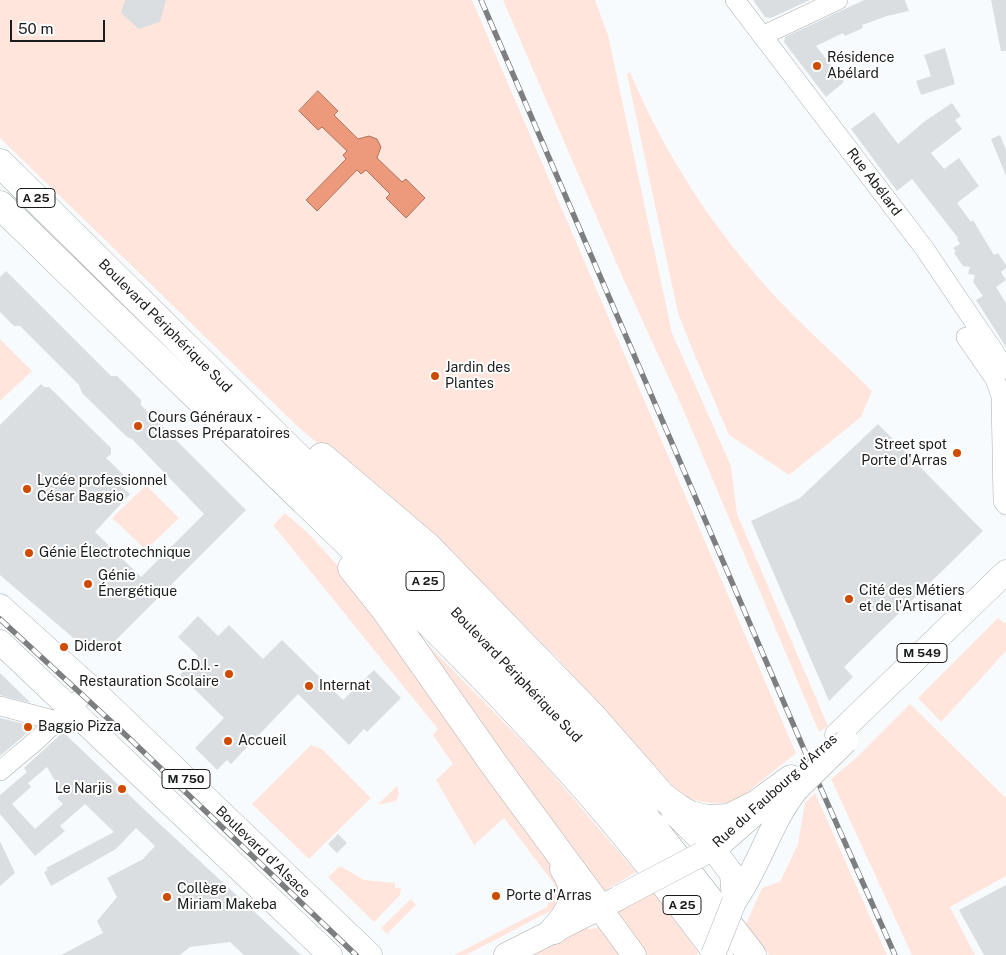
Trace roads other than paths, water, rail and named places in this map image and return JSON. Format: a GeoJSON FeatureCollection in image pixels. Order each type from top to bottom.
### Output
{"type":"FeatureCollection","features":[{"type":"Feature","properties":{"kind":"highway","name":"Boulevard Périphérique Sud"},"geometry":{"type":"LineString","coordinates":[[0,163],[453,609],[537,695],[637,807],[752,955]]}},
{"type":"Feature","properties":{"kind":"highway","name":"Boulevard Périphérique Sud"},"geometry":{"type":"LineString","coordinates":[[0,206],[393,587],[532,728],[659,875],[719,955]]}},
{"type":"Feature","properties":{"kind":"highway"},"geometry":{"type":"LineString","coordinates":[[71,232],[190,334],[305,443],[424,543],[558,680],[662,796],[708,851]]}},
{"type":"Feature","properties":{"kind":"highway"},"geometry":{"type":"LineString","coordinates":[[48,253],[101,322],[355,571],[389,615],[498,770],[520,807],[570,879],[573,892],[572,906],[554,930]]}},
{"type":"Feature","properties":{"kind":"highway"},"geometry":{"type":"LineString","coordinates":[[498,770],[610,902]]}},
{"type":"Feature","properties":{"kind":"highway"},"geometry":{"type":"LineString","coordinates":[[662,796],[684,812],[696,817],[724,819],[742,812],[793,785]]}},
{"type":"Feature","properties":{"kind":"main road","name":"Rue du Faubourg d'Arras"},"geometry":{"type":"LineString","coordinates":[[506,955],[708,851],[793,785],[1006,572]]}},
{"type":"Feature","properties":{"kind":"main road","name":"Rue du Faubourg d'Arras"},"geometry":{"type":"LineString","coordinates":[[842,738],[1006,592]]}},
{"type":"Feature","properties":{"kind":"main road","name":"Boulevard d'Alsace"},"geometry":{"type":"LineString","coordinates":[[0,606],[91,688],[370,955]]}},
{"type":"Feature","properties":{"kind":"main road","name":"Boulevard d'Alsace"},"geometry":{"type":"LineString","coordinates":[[0,642],[64,714],[330,955]]}},
{"type":"Feature","properties":{"kind":"main road","name":"Rue du Faubourg d'Arras"},"geometry":{"type":"LineString","coordinates":[[713,955],[734,902],[749,879],[793,785]]}},
{"type":"Feature","properties":{"kind":"main road"},"geometry":{"type":"LineString","coordinates":[[708,851],[732,874],[734,902]]}},
{"type":"Feature","properties":{"kind":"main road"},"geometry":{"type":"LineString","coordinates":[[610,902],[634,955]]}},
{"type":"Feature","properties":{"kind":"street","name":"Rue Abélard"},"geometry":{"type":"LineString","coordinates":[[735,0],[924,248],[1006,369]]}},
{"type":"Feature","properties":{"kind":"street"},"geometry":{"type":"LineString","coordinates":[[762,36],[838,0]]}},
{"type":"Feature","properties":{"kind":"street"},"geometry":{"type":"LineString","coordinates":[[966,337],[994,379],[1001,396],[1003,501],[1006,505]]}},
{"type":"Feature","properties":{"kind":"street"},"geometry":{"type":"LineString","coordinates":[[0,771],[91,688]]}},
{"type":"Feature","properties":{"kind":"street"},"geometry":{"type":"LineString","coordinates":[[0,706],[64,714]]}},
{"type":"Feature","properties":{"kind":"railway"},"geometry":{"type":"LineString","coordinates":[[481,0],[822,791],[895,955]]}},
{"type":"Feature","properties":{"kind":"railway"},"geometry":{"type":"LineString","coordinates":[[0,619],[129,738],[356,955]]}},
{"type":"Feature","properties":{"kind":"place","name":"Résidence Abélard"},"geometry":{"type":"Point","coordinates":[817,66]}},
{"type":"Feature","properties":{"kind":"place","name":"Jardin des Plantes"},"geometry":{"type":"Point","coordinates":[435,376]}},
{"type":"Feature","properties":{"kind":"place","name":"Cours Généraux - Classes Préparatoires"},"geometry":{"type":"Point","coordinates":[138,426]}},
{"type":"Feature","properties":{"kind":"place","name":"Street spot Porte d'Arras"},"geometry":{"type":"Point","coordinates":[957,453]}},
{"type":"Feature","properties":{"kind":"place","name":"Lycée professionnel César Baggio"},"geometry":{"type":"Point","coordinates":[27,489]}},
{"type":"Feature","properties":{"kind":"place","name":"Génie Électrotechnique"},"geometry":{"type":"Point","coordinates":[29,553]}},
{"type":"Feature","properties":{"kind":"place","name":"Génie Énergétique"},"geometry":{"type":"Point","coordinates":[88,584]}},
{"type":"Feature","properties":{"kind":"place","name":"Cité des Métiers et de l'Artisanat"},"geometry":{"type":"Point","coordinates":[849,599]}},
{"type":"Feature","properties":{"kind":"place","name":"Diderot"},"geometry":{"type":"Point","coordinates":[64,647]}},
{"type":"Feature","properties":{"kind":"place","name":"C.D.I. - Restauration Scolaire"},"geometry":{"type":"Point","coordinates":[229,674]}},
{"type":"Feature","properties":{"kind":"place","name":"Internat"},"geometry":{"type":"Point","coordinates":[309,686]}},
{"type":"Feature","properties":{"kind":"place","name":"Baggio Pizza"},"geometry":{"type":"Point","coordinates":[28,727]}},
{"type":"Feature","properties":{"kind":"place","name":"Accueil"},"geometry":{"type":"Point","coordinates":[228,741]}},
{"type":"Feature","properties":{"kind":"place","name":"Le Narjis"},"geometry":{"type":"Point","coordinates":[122,789]}},
{"type":"Feature","properties":{"kind":"place","name":"Porte d'Arras"},"geometry":{"type":"Point","coordinates":[496,896]}},
{"type":"Feature","properties":{"kind":"place","name":"Collège Miriam Makeba"},"geometry":{"type":"Point","coordinates":[167,897]}}]}
